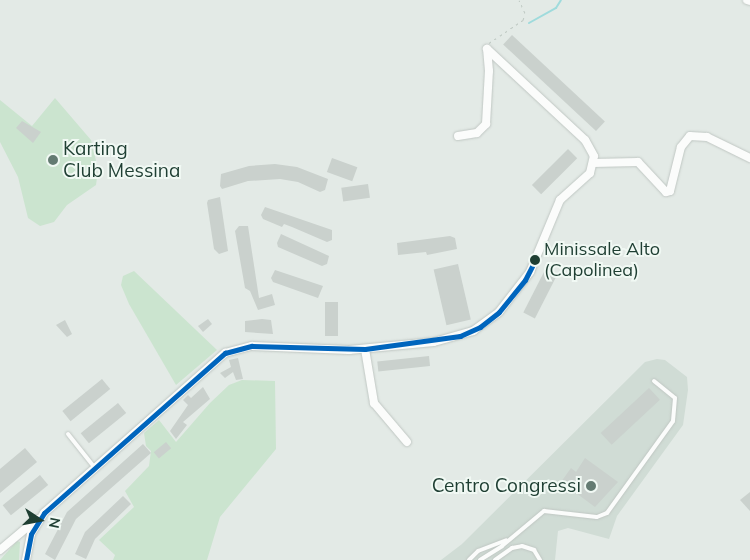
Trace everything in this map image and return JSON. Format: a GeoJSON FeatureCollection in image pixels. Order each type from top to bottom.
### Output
{"type":"FeatureCollection","features":[{"type":"Feature","properties":{"kind":"street"},"geometry":{"type":"LineString","coordinates":[[458,136],[477,133],[486,124],[489,72],[487,49]]}},
{"type":"Feature","properties":{"kind":"street"},"geometry":{"type":"LineString","coordinates":[[0,550],[218,358],[234,350],[258,346],[365,349],[460,336],[492,318],[530,272],[560,200],[590,173],[593,163],[593,152],[588,144],[487,49]]}},
{"type":"Feature","properties":{"kind":"street"},"geometry":{"type":"LineString","coordinates":[[593,163],[635,161],[666,192],[670,191],[679,151],[690,136],[706,137],[750,158]]}},
{"type":"Feature","properties":{"kind":"street"},"geometry":{"type":"LineString","coordinates":[[365,349],[374,404],[407,442]]}},
{"type":"Feature","properties":{"kind":"street"},"geometry":{"type":"LineString","coordinates":[[26,560],[31,534],[44,513]]}},
{"type":"Feature","properties":{"kind":"lane"},"geometry":{"type":"LineString","coordinates":[[480,560],[544,511],[598,517],[607,513],[673,421],[675,398],[654,381]]}},
{"type":"Feature","properties":{"kind":"lane"},"geometry":{"type":"LineString","coordinates":[[68,434],[95,468]]}},
{"type":"Feature","properties":{"kind":"lane"},"geometry":{"type":"LineString","coordinates":[[469,560],[478,551],[508,539]]}},
{"type":"Feature","properties":{"kind":"lane"},"geometry":{"type":"LineString","coordinates":[[495,560],[512,548],[522,546],[531,547],[540,560]]}},
{"type":"Feature","properties":{"kind":"path"},"geometry":{"type":"LineString","coordinates":[[487,49],[490,42],[523,20],[525,13],[519,0]]}},
{"type":"Feature","properties":{"kind":"shaded area"},"geometry":{"type":"Polygon","coordinates":[[[657,359],[665,360],[687,377],[688,390],[683,425],[617,516],[609,539],[568,528],[558,531],[555,560],[441,560],[462,544],[645,362],[657,359]]]}},
{"type":"Feature","properties":{"kind":"green space","name":"Karting Club Messina"},"geometry":{"type":"Polygon","coordinates":[[[55,98],[91,140],[97,165],[97,178],[96,185],[67,205],[54,222],[40,226],[28,218],[18,177],[0,142],[0,100],[32,126],[55,98]]]}},
{"type":"Feature","properties":{"kind":"green space"},"geometry":{"type":"Polygon","coordinates":[[[134,271],[217,350],[176,385],[129,304],[121,285],[123,276],[134,271]]]}},
{"type":"Feature","properties":{"kind":"green space"},"geometry":{"type":"Polygon","coordinates":[[[242,380],[275,381],[276,449],[220,517],[207,560],[113,560],[115,555],[99,540],[134,507],[125,491],[149,466],[151,451],[146,446],[144,433],[159,420],[176,442],[210,403],[229,385],[242,380]]]}},
{"type":"Feature","properties":{"kind":"green space"},"geometry":{"type":"Polygon","coordinates":[[[17,541],[20,542],[19,560],[0,560],[17,541]]]}},
{"type":"Feature","properties":{"kind":"building"},"geometry":{"type":"Polygon","coordinates":[[[512,35],[605,122],[596,131],[503,45],[512,35]]]}},
{"type":"Feature","properties":{"kind":"building"},"geometry":{"type":"Polygon","coordinates":[[[22,121],[41,132],[33,143],[16,128],[22,121]]]}},
{"type":"Feature","properties":{"kind":"building"},"geometry":{"type":"Polygon","coordinates":[[[568,149],[577,158],[541,194],[532,185],[568,149]]]}},
{"type":"Feature","properties":{"kind":"building"},"geometry":{"type":"Polygon","coordinates":[[[332,158],[357,167],[352,181],[327,172],[332,158]]]}},
{"type":"Feature","properties":{"kind":"building"},"geometry":{"type":"Polygon","coordinates":[[[275,164],[297,167],[328,179],[325,190],[320,192],[298,182],[280,179],[248,181],[222,189],[220,186],[221,174],[249,166],[275,164]]]}},
{"type":"Feature","properties":{"kind":"building"},"geometry":{"type":"Polygon","coordinates":[[[368,184],[370,198],[343,202],[341,188],[368,184]]]}},
{"type":"Feature","properties":{"kind":"building"},"geometry":{"type":"Polygon","coordinates":[[[220,197],[228,251],[219,254],[214,249],[207,203],[208,200],[220,197]]]}},
{"type":"Feature","properties":{"kind":"building"},"geometry":{"type":"Polygon","coordinates":[[[265,207],[332,230],[332,240],[327,242],[284,224],[282,227],[263,219],[261,215],[265,207]]]}},
{"type":"Feature","properties":{"kind":"building"},"geometry":{"type":"Polygon","coordinates":[[[239,226],[248,226],[259,298],[272,294],[275,305],[258,310],[250,291],[245,288],[235,231],[239,226]]]}},
{"type":"Feature","properties":{"kind":"building"},"geometry":{"type":"Polygon","coordinates":[[[281,234],[329,256],[327,264],[322,266],[278,247],[277,243],[281,234]]]}},
{"type":"Feature","properties":{"kind":"building"},"geometry":{"type":"Polygon","coordinates":[[[450,236],[455,238],[457,249],[427,255],[426,252],[398,255],[397,243],[450,236]]]}},
{"type":"Feature","properties":{"kind":"building"},"geometry":{"type":"Polygon","coordinates":[[[458,264],[471,320],[446,325],[434,270],[458,264]]]}},
{"type":"Feature","properties":{"kind":"building"},"geometry":{"type":"Polygon","coordinates":[[[546,268],[558,274],[535,318],[523,313],[546,268]]]}},
{"type":"Feature","properties":{"kind":"building"},"geometry":{"type":"Polygon","coordinates":[[[275,270],[323,286],[318,298],[273,282],[271,278],[275,270]]]}},
{"type":"Feature","properties":{"kind":"building"},"geometry":{"type":"Polygon","coordinates":[[[325,302],[338,302],[338,336],[325,336],[325,302]]]}},
{"type":"Feature","properties":{"kind":"building"},"geometry":{"type":"Polygon","coordinates":[[[208,319],[212,324],[203,332],[198,326],[208,319]]]}},
{"type":"Feature","properties":{"kind":"building"},"geometry":{"type":"Polygon","coordinates":[[[65,320],[72,334],[67,337],[56,325],[65,320]]]}},
{"type":"Feature","properties":{"kind":"building"},"geometry":{"type":"Polygon","coordinates":[[[271,320],[273,334],[245,332],[245,321],[271,320]]]}},
{"type":"Feature","properties":{"kind":"building"},"geometry":{"type":"Polygon","coordinates":[[[429,356],[430,366],[378,371],[377,361],[429,356]]]}},
{"type":"Feature","properties":{"kind":"building"},"geometry":{"type":"Polygon","coordinates":[[[238,358],[243,379],[236,380],[233,372],[225,378],[220,373],[231,367],[229,360],[238,358]]]}},
{"type":"Feature","properties":{"kind":"building"},"geometry":{"type":"Polygon","coordinates":[[[102,379],[110,389],[71,421],[62,411],[102,379]]]}},
{"type":"Feature","properties":{"kind":"building"},"geometry":{"type":"Polygon","coordinates":[[[203,387],[210,399],[183,422],[187,425],[176,439],[170,431],[188,405],[183,400],[188,395],[191,398],[203,387]]]}},
{"type":"Feature","properties":{"kind":"building"},"geometry":{"type":"Polygon","coordinates":[[[649,388],[660,400],[612,445],[601,433],[649,388]]]}},
{"type":"Feature","properties":{"kind":"building"},"geometry":{"type":"Polygon","coordinates":[[[118,403],[126,413],[89,443],[81,433],[118,403]]]}},
{"type":"Feature","properties":{"kind":"building"},"geometry":{"type":"Polygon","coordinates":[[[166,442],[171,448],[159,458],[154,452],[166,442]]]}},
{"type":"Feature","properties":{"kind":"building"},"geometry":{"type":"Polygon","coordinates":[[[143,444],[151,453],[76,519],[55,560],[45,554],[67,512],[143,444]]]}},
{"type":"Feature","properties":{"kind":"building"},"geometry":{"type":"Polygon","coordinates":[[[25,448],[37,462],[0,493],[0,469],[25,448]]]}},
{"type":"Feature","properties":{"kind":"building","name":"Centro Congressi"},"geometry":{"type":"Polygon","coordinates":[[[585,458],[618,482],[595,507],[561,482],[571,468],[576,472],[585,458]]]}},
{"type":"Feature","properties":{"kind":"building"},"geometry":{"type":"Polygon","coordinates":[[[40,475],[48,485],[11,515],[3,505],[40,475]]]}},
{"type":"Feature","properties":{"kind":"building"},"geometry":{"type":"Polygon","coordinates":[[[750,492],[750,511],[740,500],[750,492]]]}},
{"type":"Feature","properties":{"kind":"building"},"geometry":{"type":"Polygon","coordinates":[[[123,496],[131,504],[95,539],[86,559],[75,554],[85,532],[123,496]]]}},
{"type":"Feature","properties":{"kind":"waterway"},"geometry":{"type":"LineString","coordinates":[[529,23],[556,8],[561,0]]}},
{"type":"Feature","properties":{"kind":"transit line"},"geometry":{"type":"LineString","coordinates":[[26,560],[31,534],[44,513],[225,353],[252,346],[365,349],[460,336],[480,327],[499,312],[525,280],[535,260]]}},
{"type":"Feature","properties":{"kind":"place","name":"Karting Club Messina"},"geometry":{"type":"Point","coordinates":[53,160]}},
{"type":"Feature","properties":{"kind":"place","name":"Minissale Alto (Capolinea)"},"geometry":{"type":"Point","coordinates":[535,260]}},
{"type":"Feature","properties":{"kind":"place","name":"Centro Congressi"},"geometry":{"type":"Point","coordinates":[591,486]}}]}
